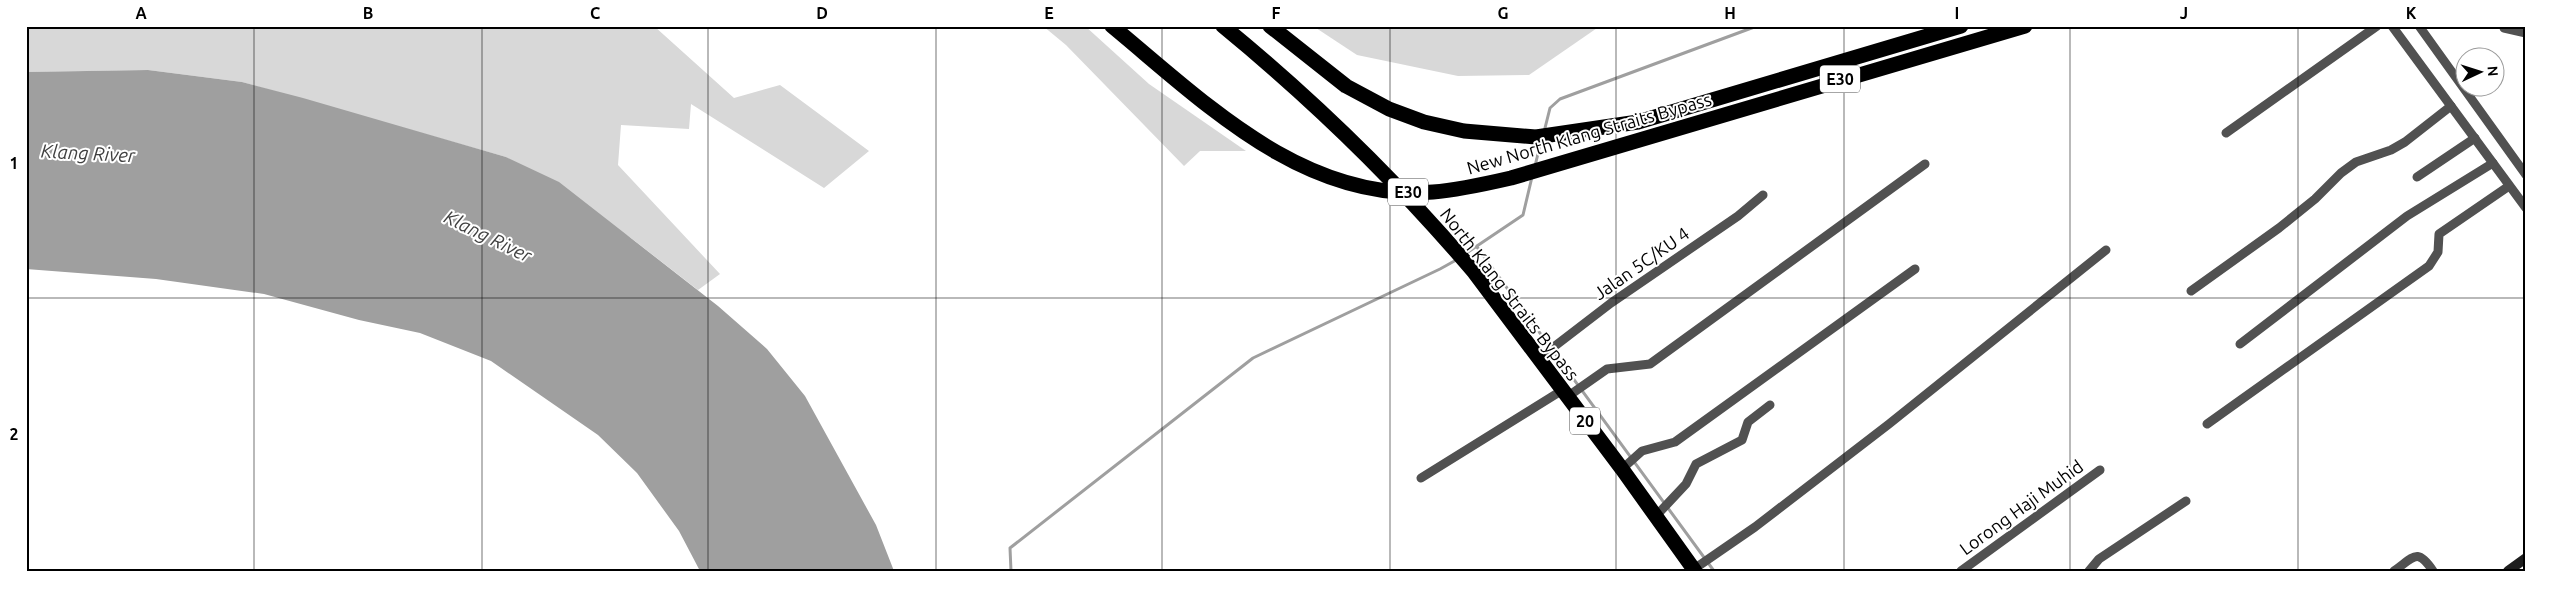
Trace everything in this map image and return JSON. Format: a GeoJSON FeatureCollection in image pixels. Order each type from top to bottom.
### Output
{"type":"FeatureCollection","features":[{"type":"Feature","properties":{"kind":"highway","name":"New North Klang Straits Bypass"},"geometry":{"type":"LineString","coordinates":[[1112,26],[1183,86],[1246,135],[1300,166],[1373,189],[1431,192],[1470,188],[1511,178],[2025,26]]}},
{"type":"Feature","properties":{"kind":"highway","name":"North Klang Straits Bypass"},"geometry":{"type":"LineString","coordinates":[[1223,26],[1307,97],[1356,143],[1448,241],[1474,272],[1538,359],[1567,393],[1660,513],[1696,568]]}},
{"type":"Feature","properties":{"kind":"highway","name":"New North Klang Straits Bypass"},"geometry":{"type":"LineString","coordinates":[[1270,26],[1346,86],[1389,110],[1424,122],[1464,130],[1536,137],[1638,122],[1961,26]]}},
{"type":"Feature","properties":{"kind":"street"},"geometry":{"type":"LineString","coordinates":[[2226,134],[2378,26]]}},
{"type":"Feature","properties":{"kind":"street"},"geometry":{"type":"LineString","coordinates":[[2392,26],[2526,208]]}},
{"type":"Feature","properties":{"kind":"street"},"geometry":{"type":"LineString","coordinates":[[2419,26],[2526,175]]}},
{"type":"Feature","properties":{"kind":"street"},"geometry":{"type":"LineString","coordinates":[[2504,28],[2526,33]]}},
{"type":"Feature","properties":{"kind":"street"},"geometry":{"type":"LineString","coordinates":[[2191,291],[2301,211],[2356,162],[2391,150],[2405,142],[2451,106]]}},
{"type":"Feature","properties":{"kind":"street"},"geometry":{"type":"LineString","coordinates":[[2416,177],[2475,138]]}},
{"type":"Feature","properties":{"kind":"street"},"geometry":{"type":"LineString","coordinates":[[2240,344],[2407,216],[2493,163]]}},
{"type":"Feature","properties":{"kind":"street"},"geometry":{"type":"LineString","coordinates":[[1421,478],[1585,383],[1607,368],[1650,364],[1926,164]]}},
{"type":"Feature","properties":{"kind":"street"},"geometry":{"type":"LineString","coordinates":[[2207,424],[2429,266],[2435,260],[2438,252],[2439,234],[2509,186]]}},
{"type":"Feature","properties":{"kind":"street","name":"Jalan 5C/KU 4"},"geometry":{"type":"LineString","coordinates":[[1538,359],[1611,303],[1738,216],[1763,195]]}},
{"type":"Feature","properties":{"kind":"street"},"geometry":{"type":"LineString","coordinates":[[1696,568],[1755,527],[1881,430],[2106,250]]}},
{"type":"Feature","properties":{"kind":"street"},"geometry":{"type":"LineString","coordinates":[[1624,467],[1642,451],[1675,442],[1915,270]]}},
{"type":"Feature","properties":{"kind":"street"},"geometry":{"type":"LineString","coordinates":[[1660,513],[1686,484],[1696,464],[1742,440],[1748,422],[1770,405]]}},
{"type":"Feature","properties":{"kind":"street","name":"Lorong Haji Muhid"},"geometry":{"type":"LineString","coordinates":[[1961,571],[2100,470]]}},
{"type":"Feature","properties":{"kind":"street"},"geometry":{"type":"LineString","coordinates":[[2089,571],[2099,560],[2186,501]]}},
{"type":"Feature","properties":{"kind":"street"},"geometry":{"type":"LineString","coordinates":[[2394,571],[2414,557],[2420,556],[2424,557],[2433,571]]}},
{"type":"Feature","properties":{"kind":"street"},"geometry":{"type":"LineString","coordinates":[[2508,571],[2526,558]]}},
{"type":"Feature","properties":{"kind":"shaded area"},"geometry":{"type":"Polygon","coordinates":[[[26,26],[654,26],[734,98],[780,85],[869,151],[824,188],[691,104],[689,129],[621,125],[618,165],[720,274],[698,290],[631,238],[506,157],[242,82],[148,70],[26,72],[26,26]]]}},
{"type":"Feature","properties":{"kind":"shaded area"},"geometry":{"type":"Polygon","coordinates":[[[1043,26],[1085,26],[1149,84],[1246,151],[1200,151],[1184,166],[1066,45],[1043,26]]]}},
{"type":"Feature","properties":{"kind":"shaded area"},"geometry":{"type":"Polygon","coordinates":[[[1313,26],[1600,26],[1529,75],[1458,76],[1357,55],[1313,26]]]}},
{"type":"Feature","properties":{"kind":"water","name":"Klang River"},"geometry":{"type":"Polygon","coordinates":[[[148,70],[242,82],[303,98],[506,157],[559,182],[718,306],[767,349],[805,396],[876,525],[894,571],[700,571],[679,531],[637,473],[598,435],[491,361],[420,333],[359,320],[264,294],[156,279],[26,269],[26,72],[148,70]]]}},
{"type":"Feature","properties":{"kind":"waterway"},"geometry":{"type":"LineString","coordinates":[[1544,132],[1550,108],[1560,99],[1757,26]]}},
{"type":"Feature","properties":{"kind":"waterway"},"geometry":{"type":"LineString","coordinates":[[1535,166],[1541,141]]}},
{"type":"Feature","properties":{"kind":"waterway"},"geometry":{"type":"LineString","coordinates":[[1465,254],[1523,215],[1532,177]]}},
{"type":"Feature","properties":{"kind":"waterway"},"geometry":{"type":"LineString","coordinates":[[1477,247],[1714,571]]}},
{"type":"Feature","properties":{"kind":"waterway"},"geometry":{"type":"LineString","coordinates":[[1011,571],[1010,548],[1253,358],[1458,259]]}}]}
